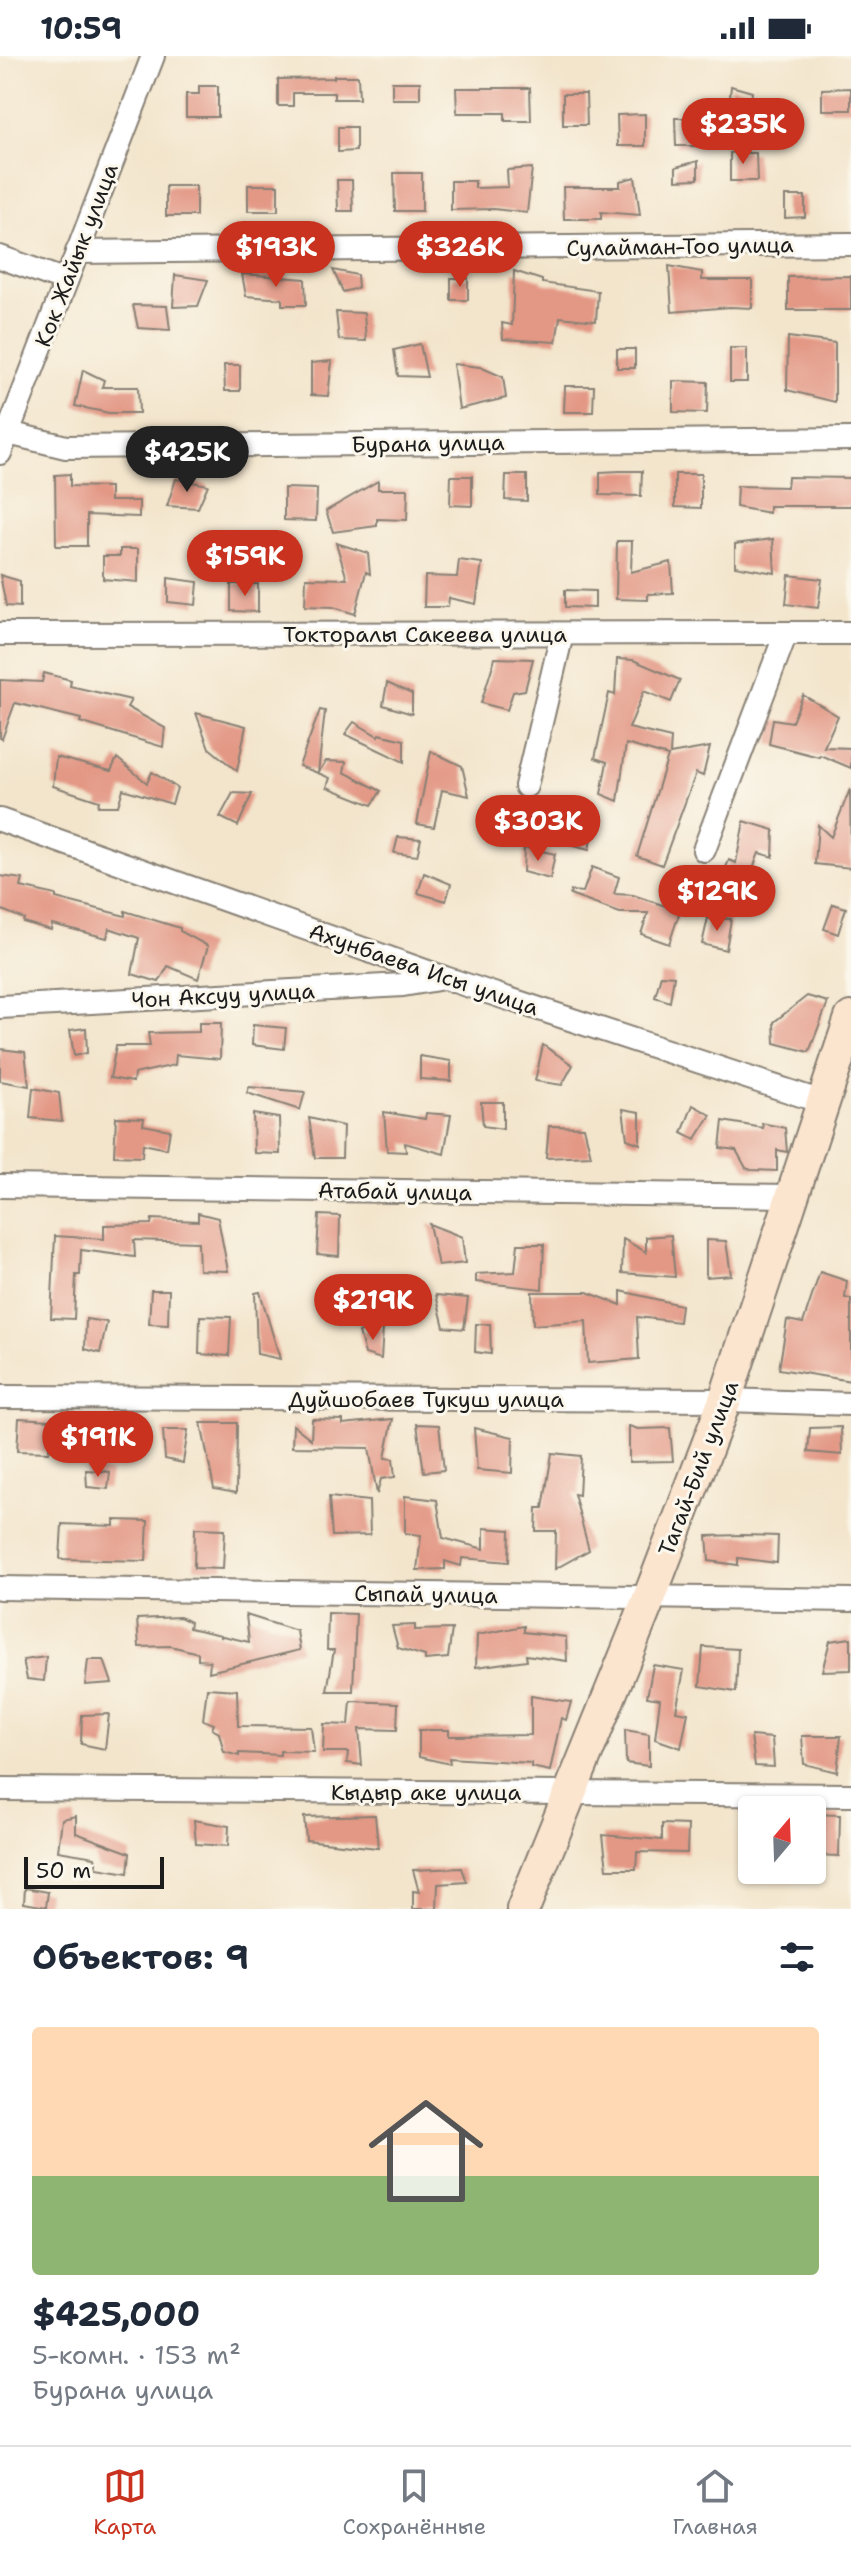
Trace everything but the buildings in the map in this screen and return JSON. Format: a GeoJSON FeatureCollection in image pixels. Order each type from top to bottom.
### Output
{"type":"FeatureCollection","features":[{"type":"Feature","properties":{"kind":"street","name":"Кок Жайык улица"},"geometry":{"type":"LineString","coordinates":[[2,440],[153,56]]}},
{"type":"Feature","properties":{"kind":"street","name":"Сулайман-Тоо улица"},"geometry":{"type":"LineString","coordinates":[[77,252],[851,244]]}},
{"type":"Feature","properties":{"kind":"street"},"geometry":{"type":"LineString","coordinates":[[0,257],[66,281]]}},
{"type":"Feature","properties":{"kind":"street","name":"Бурана улица"},"geometry":{"type":"LineString","coordinates":[[2,440],[66,447],[851,439]]}},
{"type":"Feature","properties":{"kind":"street"},"geometry":{"type":"LineString","coordinates":[[704,850],[786,633]]}},
{"type":"Feature","properties":{"kind":"street","name":"Токторалы Сакеева улица"},"geometry":{"type":"LineString","coordinates":[[0,634],[851,633]]}},
{"type":"Feature","properties":{"kind":"street"},"geometry":{"type":"LineString","coordinates":[[526,786],[562,634]]}},
{"type":"Feature","properties":{"kind":"street","name":"Ахунбаева Исы улица"},"geometry":{"type":"LineString","coordinates":[[0,820],[445,978],[837,1107]]}},
{"type":"Feature","properties":{"kind":"street","name":"Чон Аксуу улица"},"geometry":{"type":"LineString","coordinates":[[0,1007],[403,985],[445,978]]}},
{"type":"Feature","properties":{"kind":"street","name":"Тагай-Бий улица"},"geometry":{"type":"LineString","coordinates":[[523,1909],[650,1596],[725,1400],[790,1196],[837,1107],[851,1018]]}},
{"type":"Feature","properties":{"kind":"street","name":"Атабай улица"},"geometry":{"type":"LineString","coordinates":[[0,1186],[790,1196]]}},
{"type":"Feature","properties":{"kind":"street","name":"Дуйшобаев Тукуш улица"},"geometry":{"type":"LineString","coordinates":[[0,1397],[725,1400],[851,1404]]}},
{"type":"Feature","properties":{"kind":"street","name":"Сыпай улица"},"geometry":{"type":"LineString","coordinates":[[0,1588],[851,1600]]}},
{"type":"Feature","properties":{"kind":"street","name":"Кыдыр аке улица"},"geometry":{"type":"LineString","coordinates":[[0,1789],[851,1795]]}}]}
